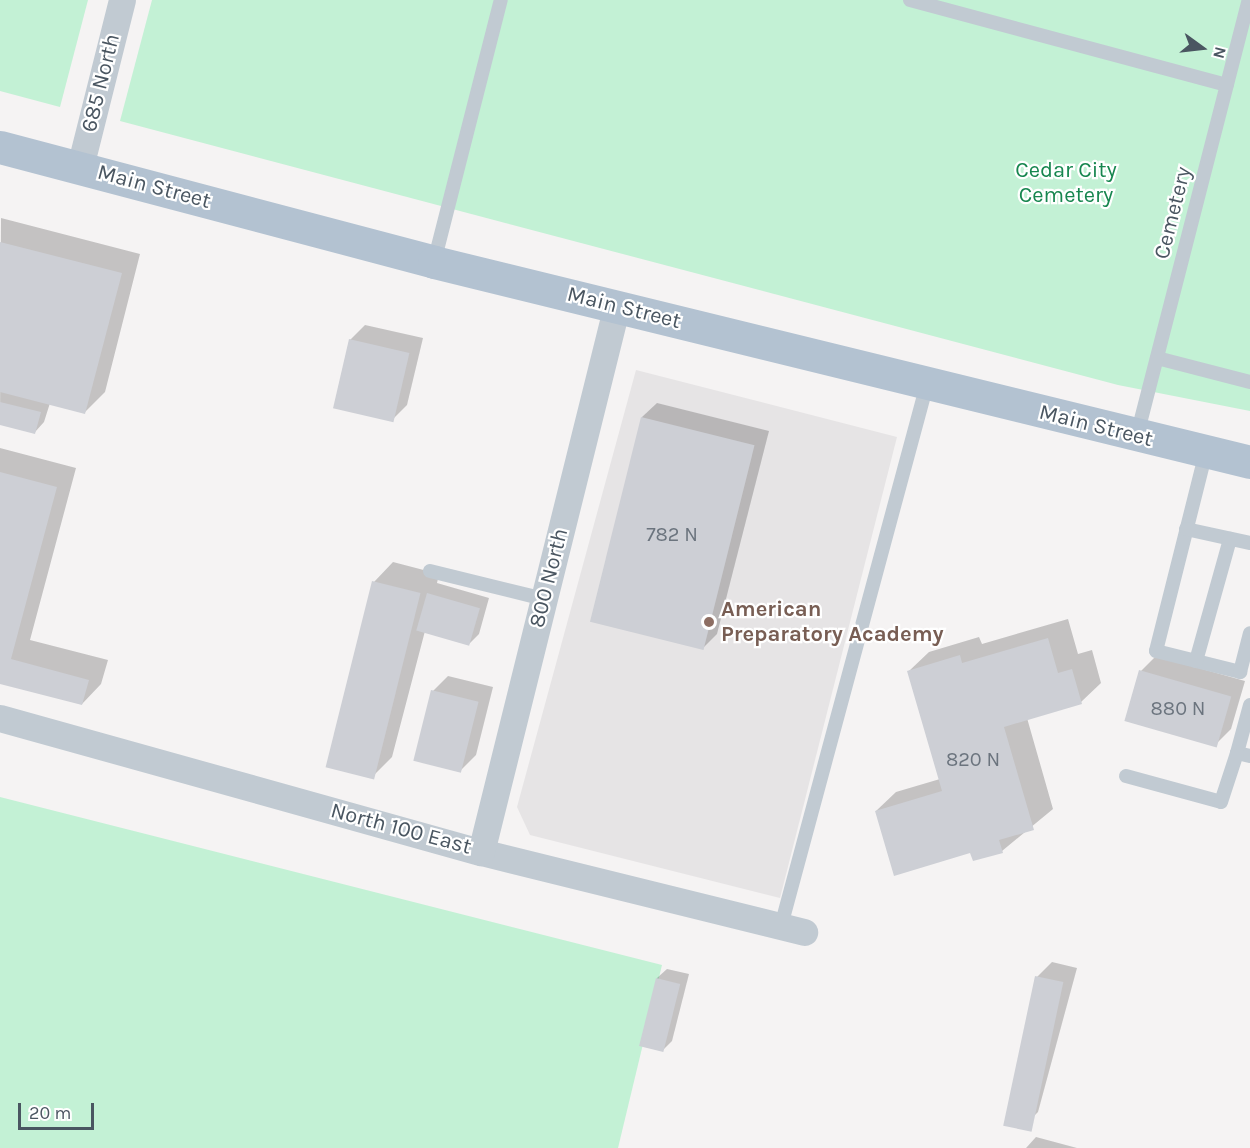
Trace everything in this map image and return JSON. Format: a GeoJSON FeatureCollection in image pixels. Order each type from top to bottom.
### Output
{"type":"FeatureCollection","features":[{"type":"Feature","properties":{"kind":"main road","name":"Main Street"},"geometry":{"type":"LineString","coordinates":[[0,147],[434,262],[617,305],[1137,437],[1250,462]]}},
{"type":"Feature","properties":{"kind":"street","name":"685 North"},"geometry":{"type":"LineString","coordinates":[[80,167],[122,0]]}},
{"type":"Feature","properties":{"kind":"street","name":"800 North"},"geometry":{"type":"LineString","coordinates":[[481,852],[617,305]]}},
{"type":"Feature","properties":{"kind":"street","name":"North 100 East"},"geometry":{"type":"LineString","coordinates":[[0,718],[481,852],[793,929]]}},
{"type":"Feature","properties":{"kind":"lane"},"geometry":{"type":"LineString","coordinates":[[434,262],[501,0]]}},
{"type":"Feature","properties":{"kind":"lane"},"geometry":{"type":"LineString","coordinates":[[910,0],[1227,85]]}},
{"type":"Feature","properties":{"kind":"lane","name":"Cemetery"},"geometry":{"type":"LineString","coordinates":[[1137,437],[1249,0]]}},
{"type":"Feature","properties":{"kind":"lane"},"geometry":{"type":"LineString","coordinates":[[1157,358],[1250,382]]}},
{"type":"Feature","properties":{"kind":"lane"},"geometry":{"type":"LineString","coordinates":[[793,929],[927,384]]}},
{"type":"Feature","properties":{"kind":"lane"},"geometry":{"type":"LineString","coordinates":[[1206,452],[1156,651],[1245,673],[1250,633]]}},
{"type":"Feature","properties":{"kind":"lane"},"geometry":{"type":"LineString","coordinates":[[1186,529],[1250,543]]}},
{"type":"Feature","properties":{"kind":"lane"},"geometry":{"type":"LineString","coordinates":[[1196,661],[1230,539]]}},
{"type":"Feature","properties":{"kind":"lane"},"geometry":{"type":"LineString","coordinates":[[430,571],[544,599]]}},
{"type":"Feature","properties":{"kind":"lane"},"geometry":{"type":"LineString","coordinates":[[1126,776],[1221,802],[1243,755],[1250,705]]}},
{"type":"Feature","properties":{"kind":"shaded area","name":"American Preparatory Academy"},"geometry":{"type":"Polygon","coordinates":[[[636,370],[897,437],[780,898],[530,835],[517,807],[636,370]]]}},
{"type":"Feature","properties":{"kind":"green space"},"geometry":{"type":"Polygon","coordinates":[[[0,0],[88,0],[60,107],[0,91],[0,0]]]}},
{"type":"Feature","properties":{"kind":"green space","name":"Cedar City Cemetery"},"geometry":{"type":"Polygon","coordinates":[[[152,0],[1250,0],[1250,411],[1118,385],[120,121],[152,0]]]}},
{"type":"Feature","properties":{"kind":"green space"},"geometry":{"type":"Polygon","coordinates":[[[0,797],[662,965],[618,1148],[0,1148],[0,797]]]}},
{"type":"Feature","properties":{"kind":"building"},"geometry":{"type":"Polygon","coordinates":[[[0,242],[122,273],[85,414],[0,392],[0,242]]]}},
{"type":"Feature","properties":{"kind":"building"},"geometry":{"type":"Polygon","coordinates":[[[349,339],[409,353],[393,422],[333,408],[349,339]]]}},
{"type":"Feature","properties":{"kind":"building"},"geometry":{"type":"Polygon","coordinates":[[[0,402],[41,412],[35,434],[0,425],[0,402]]]}},
{"type":"Feature","properties":{"kind":"building"},"geometry":{"type":"Polygon","coordinates":[[[641,417],[755,445],[703,650],[590,622],[641,417]]]}},
{"type":"Feature","properties":{"kind":"building"},"geometry":{"type":"Polygon","coordinates":[[[0,472],[57,487],[11,659],[89,680],[82,705],[0,684],[0,472]]]}},
{"type":"Feature","properties":{"kind":"building"},"geometry":{"type":"Polygon","coordinates":[[[372,581],[421,593],[374,779],[326,767],[372,581]]]}},
{"type":"Feature","properties":{"kind":"building"},"geometry":{"type":"Polygon","coordinates":[[[427,593],[480,608],[469,646],[416,630],[427,593]]]}},
{"type":"Feature","properties":{"kind":"building"},"geometry":{"type":"Polygon","coordinates":[[[1048,638],[1058,673],[1072,669],[1082,704],[1004,727],[1034,830],[999,840],[1003,853],[973,861],[970,853],[894,876],[875,811],[942,791],[907,671],[960,655],[962,663],[1048,638]]]}},
{"type":"Feature","properties":{"kind":"building"},"geometry":{"type":"Polygon","coordinates":[[[1139,670],[1231,696],[1217,747],[1124,721],[1139,670]]]}},
{"type":"Feature","properties":{"kind":"building"},"geometry":{"type":"Polygon","coordinates":[[[431,690],[479,702],[461,773],[413,761],[431,690]]]}},
{"type":"Feature","properties":{"kind":"building"},"geometry":{"type":"Polygon","coordinates":[[[1035,976],[1063,982],[1032,1132],[1003,1126],[1035,976]]]}},
{"type":"Feature","properties":{"kind":"building"},"geometry":{"type":"Polygon","coordinates":[[[656,978],[680,984],[663,1052],[639,1046],[656,978]]]}},
{"type":"Feature","properties":{"kind":"place","name":"American Preparatory Academy"},"geometry":{"type":"Point","coordinates":[709,622]}}]}
